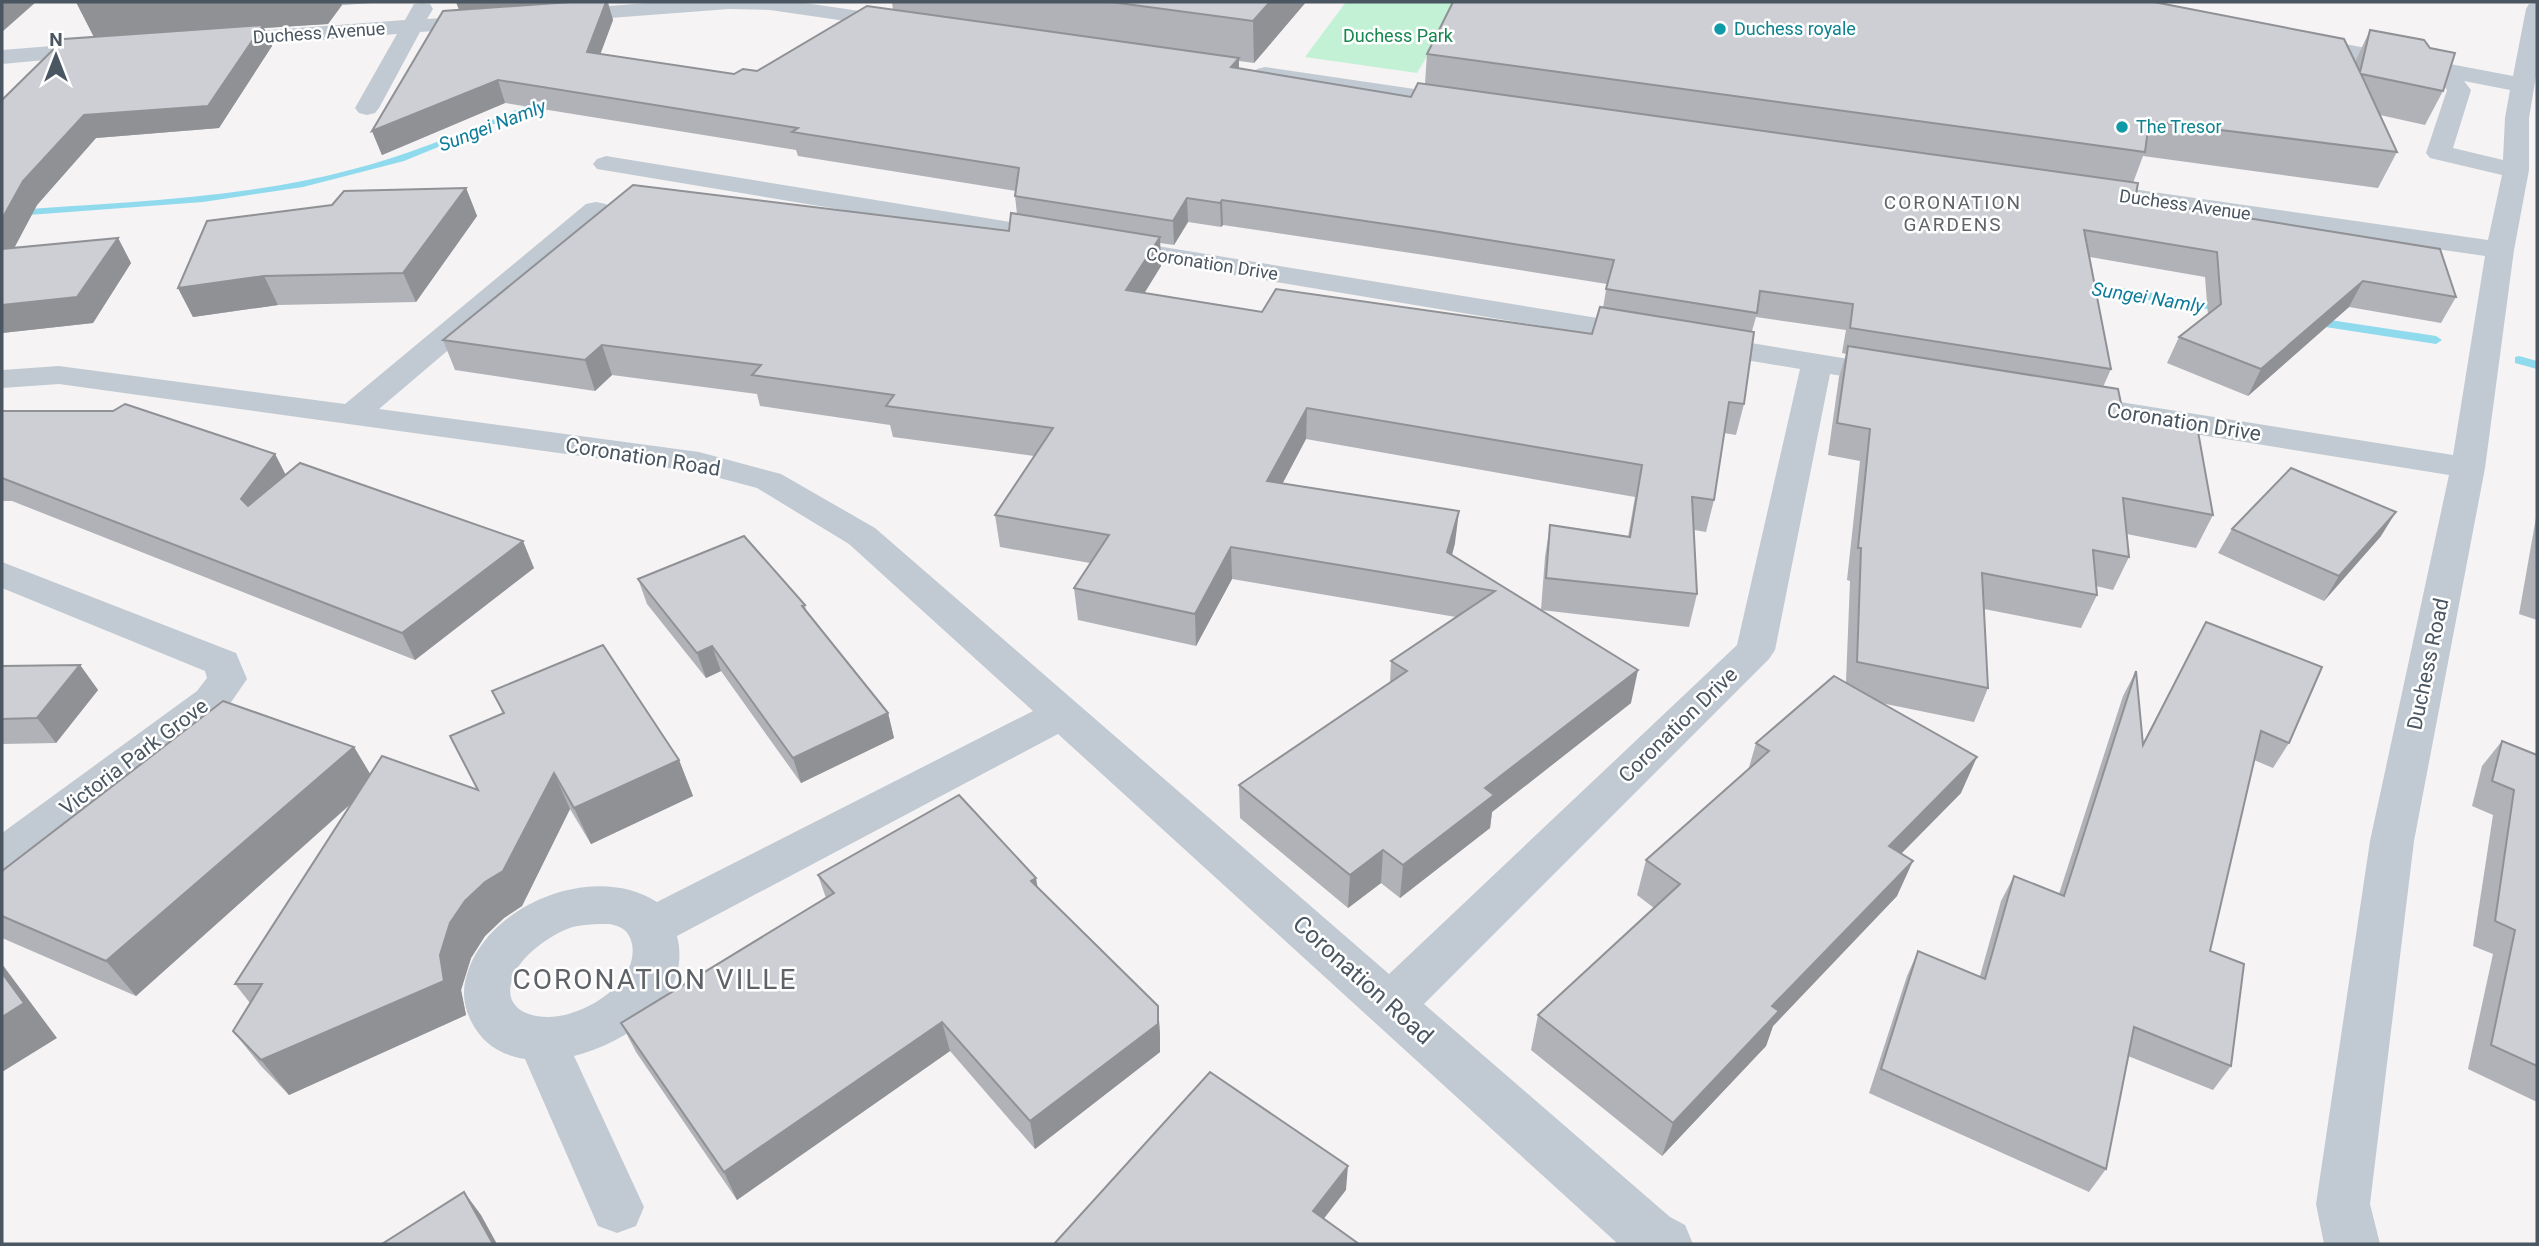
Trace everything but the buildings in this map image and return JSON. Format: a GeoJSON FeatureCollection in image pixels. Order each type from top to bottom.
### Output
{"type":"FeatureCollection","features":[{"type":"Feature","properties":{"kind":"street"},"geometry":{"type":"LineString","coordinates":[[412,26],[426,2]]}},
{"type":"Feature","properties":{"kind":"street"},"geometry":{"type":"LineString","coordinates":[[537,17],[729,3],[771,4],[923,26]]}},
{"type":"Feature","properties":{"kind":"street","name":"Duchess Road"},"geometry":{"type":"LineString","coordinates":[[2352,1244],[2343,1203],[2392,841],[2468,468],[2500,250],[2527,120],[2523,85],[2537,9]]}},
{"type":"Feature","properties":{"kind":"street","name":"Duchess Avenue"},"geometry":{"type":"LineString","coordinates":[[194,43],[509,19]]}},
{"type":"Feature","properties":{"kind":"street","name":"Duchess Avenue"},"geometry":{"type":"LineString","coordinates":[[367,108],[412,26]]}},
{"type":"Feature","properties":{"kind":"street"},"geometry":{"type":"LineString","coordinates":[[2516,170],[2439,153],[2458,95],[2457,85],[2451,80],[2277,42],[2523,85]]}},
{"type":"Feature","properties":{"kind":"street"},"geometry":{"type":"LineString","coordinates":[[7,61],[126,48]]}},
{"type":"Feature","properties":{"kind":"street"},"geometry":{"type":"LineString","coordinates":[[1239,71],[1483,106]]}},
{"type":"Feature","properties":{"kind":"street","name":"Coronation Drive"},"geometry":{"type":"LineString","coordinates":[[606,164],[1926,381]]}},
{"type":"Feature","properties":{"kind":"street","name":"Duchess Avenue"},"geometry":{"type":"LineString","coordinates":[[2053,186],[2500,250]]}},
{"type":"Feature","properties":{"kind":"street"},"geometry":{"type":"LineString","coordinates":[[352,415],[596,210]]}},
{"type":"Feature","properties":{"kind":"street","name":"Coronation Drive"},"geometry":{"type":"LineString","coordinates":[[1390,1005],[1755,650],[1817,363]]}},
{"type":"Feature","properties":{"kind":"street","name":"Coronation Road"},"geometry":{"type":"LineString","coordinates":[[2,379],[59,375],[699,462],[769,481],[862,536],[1650,1236],[1665,1244]]}},
{"type":"Feature","properties":{"kind":"street","name":"Coronation Drive"},"geometry":{"type":"LineString","coordinates":[[2035,398],[2468,468]]}},
{"type":"Feature","properties":{"kind":"street","name":"Victoria Park Grove"},"geometry":{"type":"LineString","coordinates":[[2,574],[222,663],[227,680],[211,701],[2,857]]}},
{"type":"Feature","properties":{"kind":"street"},"geometry":{"type":"LineString","coordinates":[[652,927],[1062,714]]}},
{"type":"Feature","properties":{"kind":"street"},"geometry":{"type":"LineString","coordinates":[[610,905],[635,911],[652,927],[658,961],[636,1000],[593,1030],[542,1041],[516,1036],[498,1024],[487,1007],[487,982],[499,957],[521,934],[549,916],[580,906],[610,905]]}},
{"type":"Feature","properties":{"kind":"street"},"geometry":{"type":"LineString","coordinates":[[542,1041],[617,1207]]}},
{"type":"Feature","properties":{"kind":"green space","name":"Duchess Park"},"geometry":{"type":"Polygon","coordinates":[[[1346,2],[1460,2],[1417,73],[1305,57],[1346,2]]]}},
{"type":"Feature","properties":{"kind":"waterway","name":"Sungei Namly"},"geometry":{"type":"LineString","coordinates":[[2,214],[203,198],[303,184],[400,159],[548,100]]}},
{"type":"Feature","properties":{"kind":"waterway","name":"Sungei Namly"},"geometry":{"type":"LineString","coordinates":[[2075,285],[2226,308]]}},
{"type":"Feature","properties":{"kind":"waterway","name":"Sungei Namly"},"geometry":{"type":"LineString","coordinates":[[2310,321],[2436,340]]}},
{"type":"Feature","properties":{"kind":"waterway","name":"Sungei Namly"},"geometry":{"type":"LineString","coordinates":[[2519,360],[2537,365]]}},
{"type":"Feature","properties":{"kind":"place","name":"Duchess royale"},"geometry":{"type":"Point","coordinates":[1720,29]}},
{"type":"Feature","properties":{"kind":"place","name":"The Tresor"},"geometry":{"type":"Point","coordinates":[2122,127]}},
{"type":"Feature","properties":{"kind":"district","name":"CORONATION GARDENS"},"geometry":{"type":"Point","coordinates":[1953,213]}},
{"type":"Feature","properties":{"kind":"district","name":"CORONATION VILLE"},"geometry":{"type":"Point","coordinates":[655,979]}}]}
